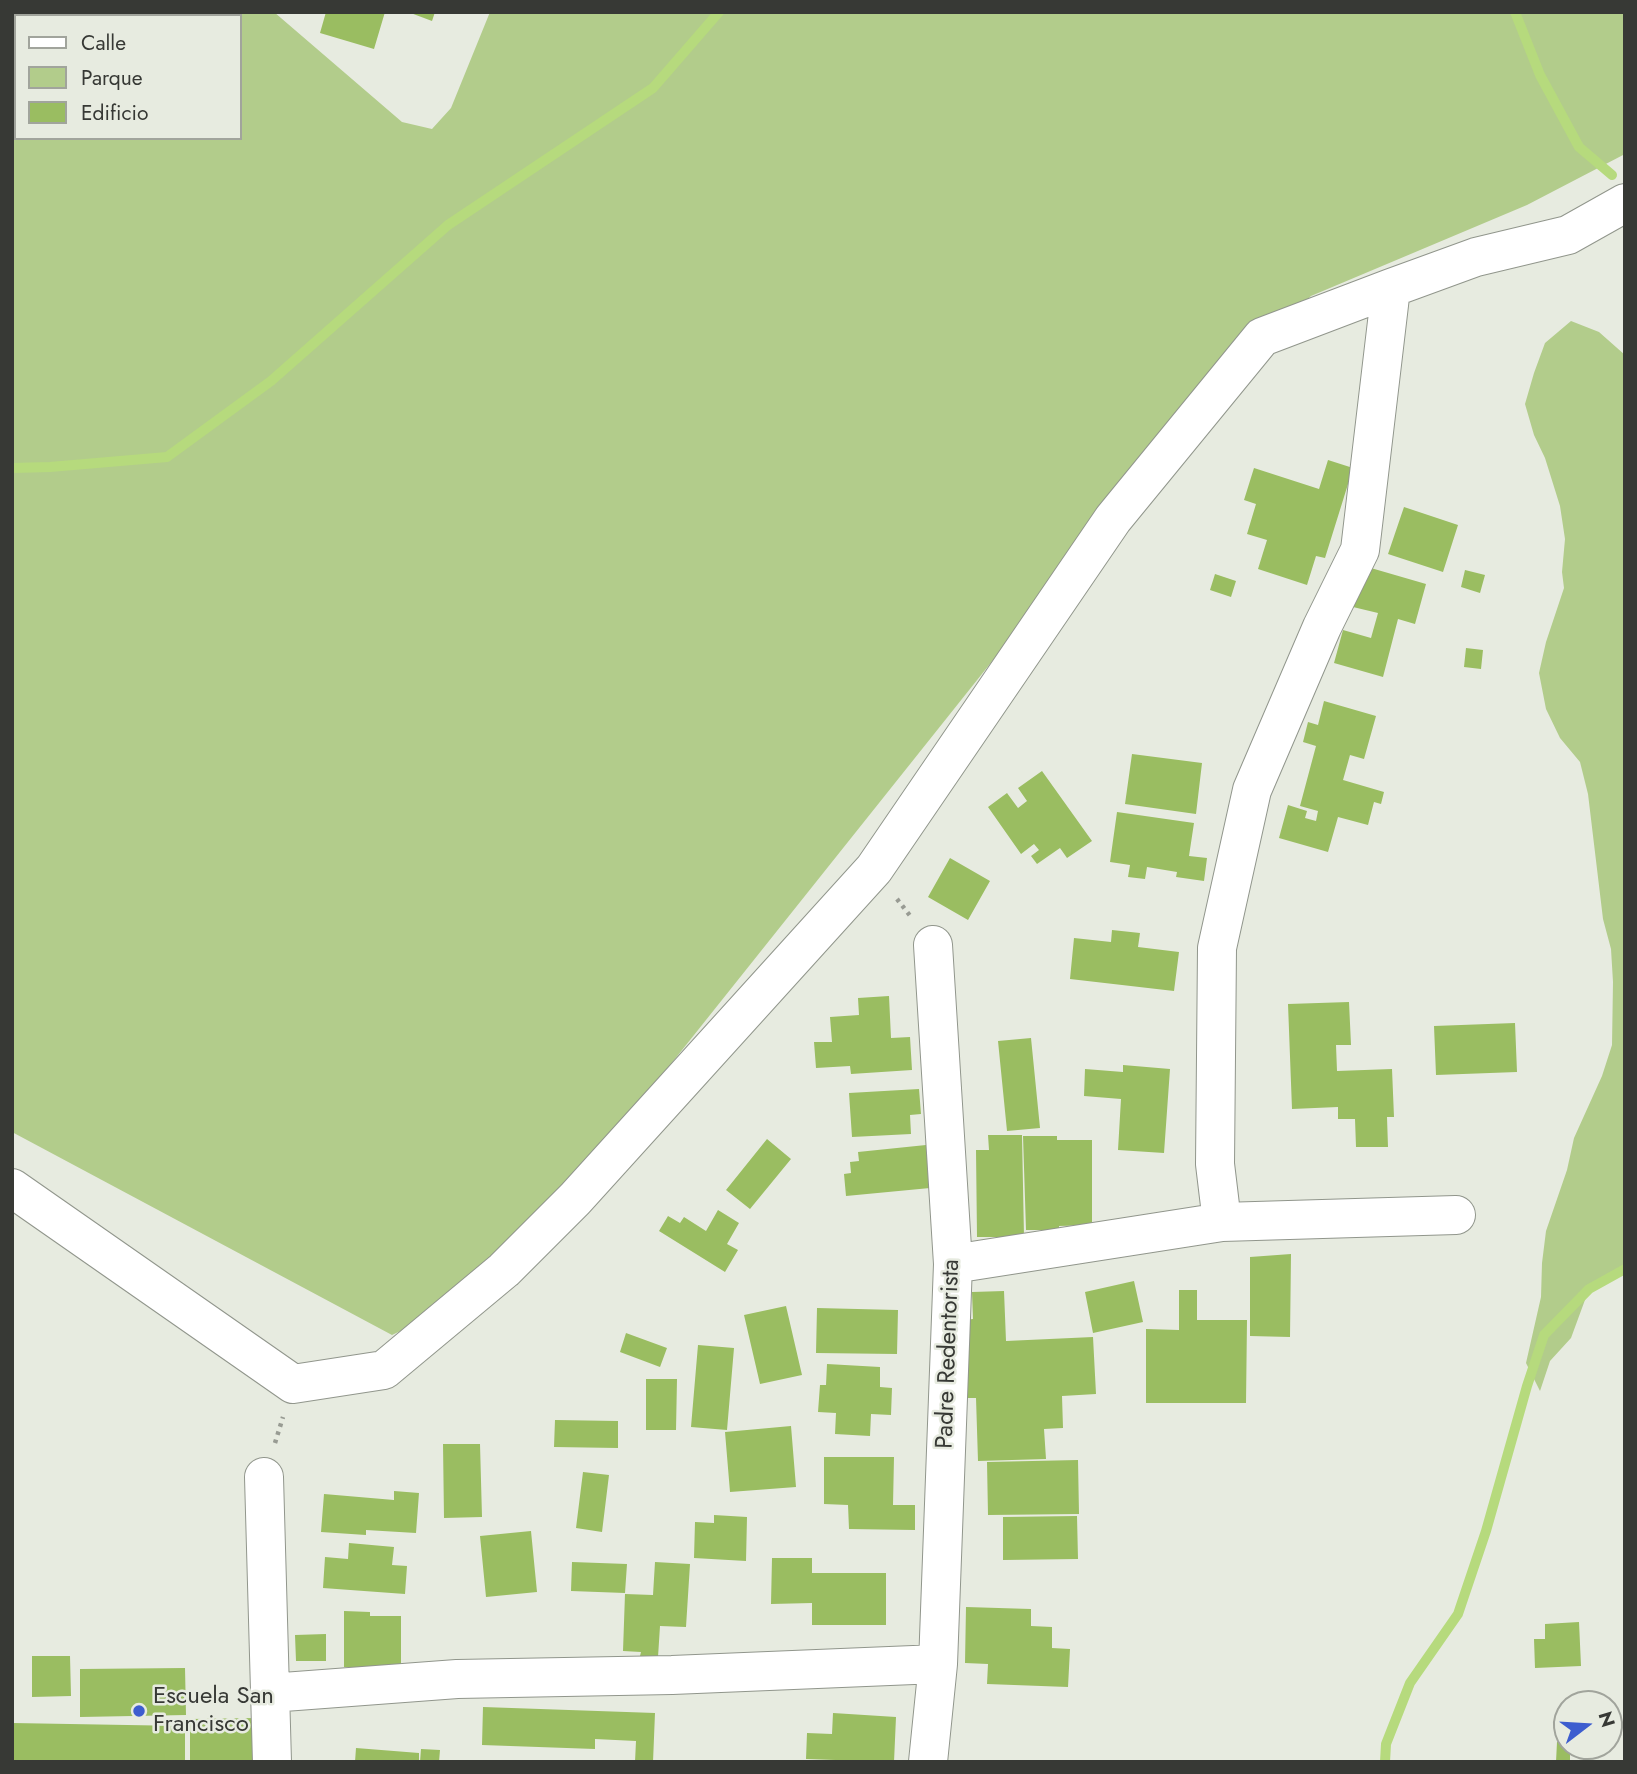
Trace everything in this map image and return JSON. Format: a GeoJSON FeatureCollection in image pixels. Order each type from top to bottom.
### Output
{"type":"FeatureCollection","features":[{"type":"Feature","properties":{"kind":"street"},"geometry":{"type":"LineString","coordinates":[[12,1188],[293,1384],[384,1370],[504,1270],[575,1199],[874,869],[1113,519],[1262,337],[1476,257],[1568,235],[1625,203]]}},
{"type":"Feature","properties":{"kind":"street"},"geometry":{"type":"LineString","coordinates":[[1222,1222],[1215,1164],[1217,948],[1252,790],[1322,627],[1360,550],[1391,288]]}},
{"type":"Feature","properties":{"kind":"street","name":"Padre Redentorista"},"geometry":{"type":"LineString","coordinates":[[928,1762],[938,1664],[953,1264],[933,945]]}},
{"type":"Feature","properties":{"kind":"street"},"geometry":{"type":"LineString","coordinates":[[953,1264],[1222,1222],[1456,1215]]}},
{"type":"Feature","properties":{"kind":"street"},"geometry":{"type":"LineString","coordinates":[[264,1477],[272,1762]]}},
{"type":"Feature","properties":{"kind":"street"},"geometry":{"type":"LineString","coordinates":[[270,1693],[457,1679],[671,1675],[938,1664]]}},
{"type":"Feature","properties":{"kind":"path"},"geometry":{"type":"LineString","coordinates":[[874,869],[933,945]]}},
{"type":"Feature","properties":{"kind":"path"},"geometry":{"type":"LineString","coordinates":[[264,1477],[293,1384]]}},
{"type":"Feature","properties":{"kind":"green space"},"geometry":{"type":"Polygon","coordinates":[[[12,12],[274,12],[402,122],[432,129],[451,108],[490,12],[1625,12],[1625,154],[1527,205],[1311,296],[1194,408],[509,1267],[469,1298],[392,1335],[12,1132],[12,12]]]}},
{"type":"Feature","properties":{"kind":"green space"},"geometry":{"type":"Polygon","coordinates":[[[1571,321],[1599,332],[1625,355],[1625,1265],[1589,1289],[1571,1338],[1550,1361],[1540,1391],[1526,1363],[1541,1297],[1546,1231],[1567,1170],[1574,1138],[1602,1076],[1612,1045],[1611,949],[1603,919],[1588,794],[1580,762],[1560,738],[1546,709],[1539,673],[1564,588],[1562,572],[1565,539],[1560,506],[1525,404],[1545,343],[1571,321]]]}},
{"type":"Feature","properties":{"kind":"building"},"geometry":{"type":"Polygon","coordinates":[[[326,12],[385,12],[374,49],[320,33],[326,12]]]}},
{"type":"Feature","properties":{"kind":"building"},"geometry":{"type":"Polygon","coordinates":[[[408,12],[435,12],[432,21],[408,12]]]}},
{"type":"Feature","properties":{"kind":"building"},"geometry":{"type":"Polygon","coordinates":[[[1328,460],[1353,468],[1325,558],[1316,556],[1307,585],[1258,569],[1267,540],[1247,534],[1256,504],[1244,500],[1254,468],[1319,489],[1328,460]]]}},
{"type":"Feature","properties":{"kind":"building"},"geometry":{"type":"Polygon","coordinates":[[[1404,507],[1458,525],[1443,572],[1388,554],[1404,507]]]}},
{"type":"Feature","properties":{"kind":"building"},"geometry":{"type":"Polygon","coordinates":[[[1364,566],[1426,584],[1415,624],[1398,619],[1383,677],[1334,663],[1343,630],[1371,638],[1378,613],[1353,607],[1364,566]]]}},
{"type":"Feature","properties":{"kind":"building"},"geometry":{"type":"Polygon","coordinates":[[[1465,570],[1485,575],[1480,593],[1461,587],[1465,570]]]}},
{"type":"Feature","properties":{"kind":"building"},"geometry":{"type":"Polygon","coordinates":[[[1215,574],[1236,581],[1231,597],[1210,590],[1215,574]]]}},
{"type":"Feature","properties":{"kind":"building"},"geometry":{"type":"Polygon","coordinates":[[[1466,648],[1483,650],[1481,669],[1464,667],[1466,648]]]}},
{"type":"Feature","properties":{"kind":"building"},"geometry":{"type":"Polygon","coordinates":[[[1324,701],[1376,716],[1364,759],[1350,755],[1343,780],[1384,792],[1381,804],[1374,802],[1368,825],[1338,817],[1328,852],[1279,838],[1288,805],[1307,811],[1305,818],[1316,821],[1318,811],[1300,806],[1316,746],[1303,742],[1308,722],[1318,725],[1324,701]]]}},
{"type":"Feature","properties":{"kind":"building"},"geometry":{"type":"Polygon","coordinates":[[[1132,754],[1202,763],[1196,814],[1125,804],[1132,754]]]}},
{"type":"Feature","properties":{"kind":"building"},"geometry":{"type":"Polygon","coordinates":[[[1042,771],[1092,841],[1067,858],[1060,848],[1037,864],[1031,856],[1039,850],[1034,844],[1021,854],[988,807],[1007,793],[1018,808],[1027,801],[1018,788],[1042,771]]]}},
{"type":"Feature","properties":{"kind":"building"},"geometry":{"type":"Polygon","coordinates":[[[1117,812],[1194,823],[1189,856],[1207,858],[1204,881],[1176,877],[1177,872],[1147,867],[1145,879],[1128,877],[1130,865],[1110,862],[1117,812]]]}},
{"type":"Feature","properties":{"kind":"building"},"geometry":{"type":"Polygon","coordinates":[[[950,858],[990,881],[968,920],[928,897],[950,858]]]}},
{"type":"Feature","properties":{"kind":"building"},"geometry":{"type":"Polygon","coordinates":[[[1112,930],[1140,933],[1138,947],[1179,952],[1174,991],[1070,979],[1074,938],[1111,942],[1112,930]]]}},
{"type":"Feature","properties":{"kind":"building"},"geometry":{"type":"Polygon","coordinates":[[[889,996],[891,1038],[910,1037],[912,1070],[851,1074],[850,1066],[816,1068],[814,1042],[832,1042],[830,1017],[859,1015],[858,998],[889,996]]]}},
{"type":"Feature","properties":{"kind":"building"},"geometry":{"type":"Polygon","coordinates":[[[1349,1002],[1351,1045],[1336,1045],[1337,1071],[1392,1069],[1394,1117],[1387,1117],[1388,1147],[1356,1147],[1355,1119],[1338,1119],[1338,1107],[1292,1109],[1288,1004],[1349,1002]]]}},
{"type":"Feature","properties":{"kind":"building"},"geometry":{"type":"Polygon","coordinates":[[[1515,1023],[1517,1072],[1436,1075],[1434,1026],[1515,1023]]]}},
{"type":"Feature","properties":{"kind":"building"},"geometry":{"type":"Polygon","coordinates":[[[1031,1038],[1040,1128],[1007,1131],[998,1041],[1031,1038]]]}},
{"type":"Feature","properties":{"kind":"building"},"geometry":{"type":"Polygon","coordinates":[[[1123,1065],[1170,1069],[1164,1153],[1118,1150],[1121,1099],[1084,1096],[1085,1069],[1123,1072],[1123,1065]]]}},
{"type":"Feature","properties":{"kind":"building"},"geometry":{"type":"Polygon","coordinates":[[[919,1089],[921,1114],[910,1115],[911,1134],[852,1137],[849,1093],[919,1089]]]}},
{"type":"Feature","properties":{"kind":"building"},"geometry":{"type":"Polygon","coordinates":[[[988,1135],[1022,1135],[1024,1237],[977,1237],[976,1150],[989,1150],[988,1135]]]}},
{"type":"Feature","properties":{"kind":"building"},"geometry":{"type":"Polygon","coordinates":[[[1023,1136],[1092,1140],[1092,1225],[1059,1226],[1059,1230],[1026,1230],[1023,1136]]]}},
{"type":"Feature","properties":{"kind":"building"},"geometry":{"type":"Polygon","coordinates":[[[767,1139],[791,1159],[750,1209],[726,1190],[767,1139]]]}},
{"type":"Feature","properties":{"kind":"building"},"geometry":{"type":"Polygon","coordinates":[[[926,1145],[930,1188],[846,1196],[844,1174],[851,1173],[850,1162],[859,1161],[858,1152],[926,1145]]]}},
{"type":"Feature","properties":{"kind":"building"},"geometry":{"type":"Polygon","coordinates":[[[718,1210],[739,1223],[727,1244],[738,1250],[725,1272],[659,1231],[668,1216],[680,1223],[684,1217],[706,1231],[718,1210]]]}},
{"type":"Feature","properties":{"kind":"building"},"geometry":{"type":"Polygon","coordinates":[[[1291,1254],[1290,1337],[1250,1336],[1250,1257],[1291,1254]]]}},
{"type":"Feature","properties":{"kind":"building"},"geometry":{"type":"Polygon","coordinates":[[[1134,1281],[1143,1322],[1093,1333],[1085,1292],[1134,1281]]]}},
{"type":"Feature","properties":{"kind":"building"},"geometry":{"type":"Polygon","coordinates":[[[1179,1290],[1197,1290],[1197,1320],[1247,1320],[1246,1403],[1146,1403],[1146,1329],[1179,1330],[1179,1290]]]}},
{"type":"Feature","properties":{"kind":"building"},"geometry":{"type":"Polygon","coordinates":[[[1004,1291],[1006,1341],[1093,1337],[1096,1394],[1062,1396],[1063,1428],[1044,1429],[1046,1459],[978,1461],[976,1398],[968,1398],[964,1320],[973,1319],[972,1292],[1004,1291]]]}},
{"type":"Feature","properties":{"kind":"building"},"geometry":{"type":"Polygon","coordinates":[[[786,1306],[802,1375],[760,1384],[744,1315],[786,1306]]]}},
{"type":"Feature","properties":{"kind":"building"},"geometry":{"type":"Polygon","coordinates":[[[817,1308],[898,1310],[897,1354],[816,1353],[817,1308]]]}},
{"type":"Feature","properties":{"kind":"building"},"geometry":{"type":"Polygon","coordinates":[[[626,1333],[667,1348],[660,1367],[620,1352],[626,1333]]]}},
{"type":"Feature","properties":{"kind":"building"},"geometry":{"type":"Polygon","coordinates":[[[698,1345],[734,1348],[727,1430],[691,1427],[698,1345]]]}},
{"type":"Feature","properties":{"kind":"building"},"geometry":{"type":"Polygon","coordinates":[[[827,1364],[880,1367],[880,1387],[892,1388],[891,1415],[871,1414],[870,1436],[835,1434],[836,1413],[818,1412],[820,1385],[826,1385],[827,1364]]]}},
{"type":"Feature","properties":{"kind":"building"},"geometry":{"type":"Polygon","coordinates":[[[646,1379],[677,1379],[676,1430],[646,1430],[646,1379]]]}},
{"type":"Feature","properties":{"kind":"building"},"geometry":{"type":"Polygon","coordinates":[[[555,1420],[618,1421],[618,1448],[554,1447],[555,1420]]]}},
{"type":"Feature","properties":{"kind":"building"},"geometry":{"type":"Polygon","coordinates":[[[791,1426],[796,1487],[730,1492],[725,1432],[791,1426]]]}},
{"type":"Feature","properties":{"kind":"building"},"geometry":{"type":"Polygon","coordinates":[[[443,1444],[480,1444],[482,1517],[444,1518],[443,1444]]]}},
{"type":"Feature","properties":{"kind":"building"},"geometry":{"type":"Polygon","coordinates":[[[824,1457],[894,1457],[893,1505],[915,1505],[915,1530],[849,1529],[848,1505],[824,1504],[824,1457]]]}},
{"type":"Feature","properties":{"kind":"building"},"geometry":{"type":"Polygon","coordinates":[[[1078,1460],[1079,1514],[988,1515],[987,1462],[1078,1460]]]}},
{"type":"Feature","properties":{"kind":"building"},"geometry":{"type":"Polygon","coordinates":[[[583,1472],[609,1475],[602,1532],[576,1528],[583,1472]]]}},
{"type":"Feature","properties":{"kind":"building"},"geometry":{"type":"Polygon","coordinates":[[[394,1491],[419,1493],[416,1533],[366,1530],[366,1535],[321,1532],[324,1494],[394,1500],[394,1491]]]}},
{"type":"Feature","properties":{"kind":"building"},"geometry":{"type":"Polygon","coordinates":[[[714,1515],[747,1517],[746,1561],[694,1558],[695,1522],[714,1523],[714,1515]]]}},
{"type":"Feature","properties":{"kind":"building"},"geometry":{"type":"Polygon","coordinates":[[[1077,1516],[1078,1559],[1003,1560],[1003,1517],[1077,1516]]]}},
{"type":"Feature","properties":{"kind":"building"},"geometry":{"type":"Polygon","coordinates":[[[531,1531],[537,1592],[486,1597],[480,1536],[531,1531]]]}},
{"type":"Feature","properties":{"kind":"building"},"geometry":{"type":"Polygon","coordinates":[[[349,1543],[394,1547],[392,1565],[407,1566],[405,1594],[323,1588],[325,1557],[348,1559],[349,1543]]]}},
{"type":"Feature","properties":{"kind":"building"},"geometry":{"type":"Polygon","coordinates":[[[772,1558],[812,1558],[812,1573],[886,1573],[886,1625],[812,1625],[812,1603],[771,1604],[772,1558]]]}},
{"type":"Feature","properties":{"kind":"building"},"geometry":{"type":"Polygon","coordinates":[[[572,1562],[627,1564],[625,1593],[571,1591],[572,1562]]]}},
{"type":"Feature","properties":{"kind":"building"},"geometry":{"type":"Polygon","coordinates":[[[655,1562],[690,1564],[686,1627],[660,1626],[658,1657],[640,1656],[641,1652],[623,1651],[625,1594],[653,1595],[655,1562]]]}},
{"type":"Feature","properties":{"kind":"building"},"geometry":{"type":"Polygon","coordinates":[[[966,1607],[1031,1609],[1031,1626],[1052,1627],[1052,1648],[1070,1649],[1068,1687],[987,1684],[988,1664],[965,1663],[966,1607]]]}},
{"type":"Feature","properties":{"kind":"building"},"geometry":{"type":"Polygon","coordinates":[[[344,1611],[370,1612],[370,1616],[401,1616],[401,1667],[344,1667],[344,1611]]]}},
{"type":"Feature","properties":{"kind":"building"},"geometry":{"type":"Polygon","coordinates":[[[1579,1622],[1581,1666],[1535,1668],[1534,1639],[1545,1639],[1545,1624],[1579,1622]]]}},
{"type":"Feature","properties":{"kind":"building"},"geometry":{"type":"Polygon","coordinates":[[[326,1634],[326,1661],[296,1661],[295,1635],[326,1634]]]}},
{"type":"Feature","properties":{"kind":"building"},"geometry":{"type":"Polygon","coordinates":[[[32,1656],[70,1656],[71,1696],[32,1697],[32,1656]]]}},
{"type":"Feature","properties":{"kind":"building"},"geometry":{"type":"Polygon","coordinates":[[[185,1668],[186,1715],[80,1717],[80,1669],[185,1668]]]}},
{"type":"Feature","properties":{"kind":"building"},"geometry":{"type":"Polygon","coordinates":[[[483,1707],[655,1713],[653,1762],[635,1762],[636,1741],[595,1739],[595,1749],[482,1745],[483,1707]]]}},
{"type":"Feature","properties":{"kind":"building"},"geometry":{"type":"Polygon","coordinates":[[[833,1713],[896,1717],[894,1762],[806,1759],[807,1733],[832,1734],[833,1713]]]}},
{"type":"Feature","properties":{"kind":"building"},"geometry":{"type":"Polygon","coordinates":[[[256,1718],[257,1762],[190,1762],[190,1719],[256,1718]]]}},
{"type":"Feature","properties":{"kind":"building"},"geometry":{"type":"Polygon","coordinates":[[[12,1723],[185,1726],[185,1762],[12,1762],[12,1723]]]}},
{"type":"Feature","properties":{"kind":"building"},"geometry":{"type":"Polygon","coordinates":[[[356,1748],[419,1753],[419,1762],[355,1762],[356,1748]]]}},
{"type":"Feature","properties":{"kind":"building"},"geometry":{"type":"Polygon","coordinates":[[[421,1749],[440,1750],[439,1762],[420,1762],[421,1749]]]}},
{"type":"Feature","properties":{"kind":"waterway"},"geometry":{"type":"LineString","coordinates":[[12,468],[167,457],[271,381],[448,225],[653,88],[719,12]]}},
{"type":"Feature","properties":{"kind":"waterway"},"geometry":{"type":"LineString","coordinates":[[1515,12],[1540,75],[1579,147],[1612,175]]}},
{"type":"Feature","properties":{"kind":"waterway"},"geometry":{"type":"LineString","coordinates":[[1385,1762],[1386,1744],[1410,1683],[1458,1614],[1486,1531],[1544,1335],[1589,1289],[1625,1269]]}},
{"type":"Feature","properties":{"kind":"place","name":"Escuela San Francisco"},"geometry":{"type":"Point","coordinates":[139,1711]}}]}
